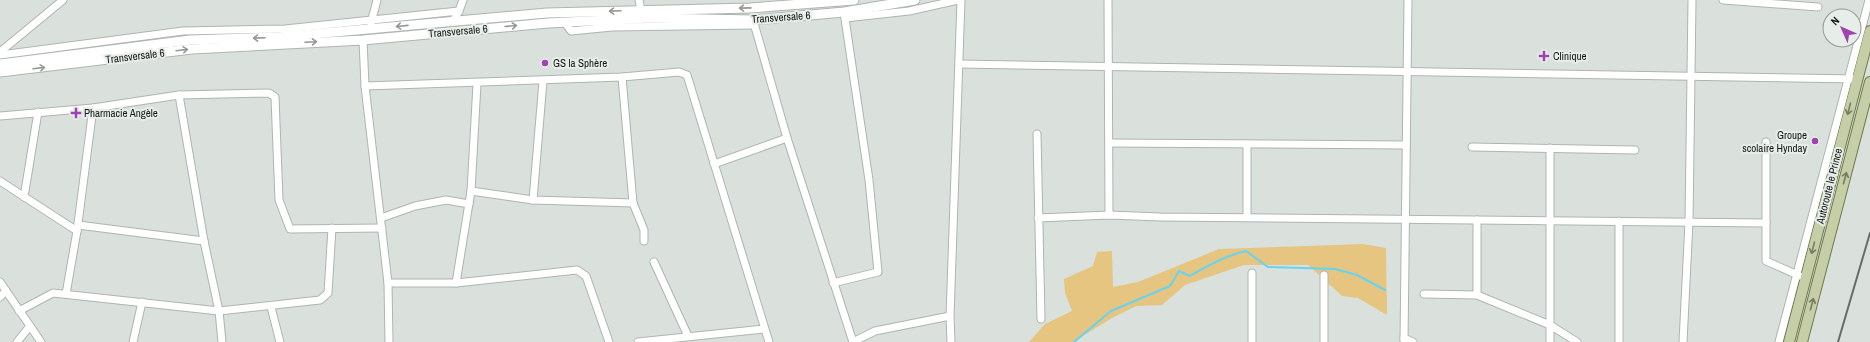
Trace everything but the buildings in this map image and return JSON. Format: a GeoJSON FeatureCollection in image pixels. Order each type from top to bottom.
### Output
{"type":"FeatureCollection","features":[{"type":"Feature","properties":{"kind":"main road","name":"Transversale 6"},"geometry":{"type":"LineString","coordinates":[[0,64],[113,44],[190,40],[214,35],[368,29],[453,20],[547,13],[854,0]]}},
{"type":"Feature","properties":{"kind":"main road","name":"Transversale 6"},"geometry":{"type":"LineString","coordinates":[[0,72],[192,49],[363,40],[565,23],[754,22],[844,15],[916,0]]}},
{"type":"Feature","properties":{"kind":"main road","name":"Autoroute le Prince"},"geometry":{"type":"LineString","coordinates":[[1789,342],[1801,277],[1853,79],[1870,31]]}},
{"type":"Feature","properties":{"kind":"main road","name":"Autoroute le Prince"},"geometry":{"type":"LineString","coordinates":[[1802,342],[1870,82]]}},
{"type":"Feature","properties":{"kind":"street"},"geometry":{"type":"LineString","coordinates":[[0,52],[63,0]]}},
{"type":"Feature","properties":{"kind":"street"},"geometry":{"type":"LineString","coordinates":[[368,29],[377,0]]}},
{"type":"Feature","properties":{"kind":"street"},"geometry":{"type":"LineString","coordinates":[[453,20],[459,11],[463,0]]}},
{"type":"Feature","properties":{"kind":"street"},"geometry":{"type":"LineString","coordinates":[[639,0],[642,10]]}},
{"type":"Feature","properties":{"kind":"street"},"geometry":{"type":"LineString","coordinates":[[833,283],[878,272],[869,180],[844,15],[909,11],[960,0],[960,64],[950,316],[951,342]]}},
{"type":"Feature","properties":{"kind":"street"},"geometry":{"type":"LineString","coordinates":[[1108,0],[1109,215]]}},
{"type":"Feature","properties":{"kind":"street"},"geometry":{"type":"LineString","coordinates":[[1408,0],[1404,340],[1413,342]]}},
{"type":"Feature","properties":{"kind":"street"},"geometry":{"type":"LineString","coordinates":[[1683,342],[1690,222],[1692,0]]}},
{"type":"Feature","properties":{"kind":"street"},"geometry":{"type":"LineString","coordinates":[[1723,0],[1818,6]]}},
{"type":"Feature","properties":{"kind":"street"},"geometry":{"type":"LineString","coordinates":[[960,64],[1853,79],[1869,0]]}},
{"type":"Feature","properties":{"kind":"street"},"geometry":{"type":"LineString","coordinates":[[299,31],[372,19],[459,11]]}},
{"type":"Feature","properties":{"kind":"street"},"geometry":{"type":"LineString","coordinates":[[754,22],[787,138],[853,342],[875,331],[950,316]]}},
{"type":"Feature","properties":{"kind":"street"},"geometry":{"type":"LineString","coordinates":[[363,40],[365,86],[388,283],[389,342]]}},
{"type":"Feature","properties":{"kind":"street"},"geometry":{"type":"LineString","coordinates":[[0,55],[113,44]]}},
{"type":"Feature","properties":{"kind":"street"},"geometry":{"type":"LineString","coordinates":[[365,86],[477,84],[622,77],[679,72],[687,75],[769,342]]}},
{"type":"Feature","properties":{"kind":"street"},"geometry":{"type":"LineString","coordinates":[[622,77],[633,203],[644,230],[644,241]]}},
{"type":"Feature","properties":{"kind":"street"},"geometry":{"type":"LineString","coordinates":[[533,200],[542,81]]}},
{"type":"Feature","properties":{"kind":"street"},"geometry":{"type":"LineString","coordinates":[[456,283],[471,191],[477,84]]}},
{"type":"Feature","properties":{"kind":"street"},"geometry":{"type":"LineString","coordinates":[[0,116],[93,108],[179,95],[269,93],[275,97],[279,200],[290,229],[382,228]]}},
{"type":"Feature","properties":{"kind":"street"},"geometry":{"type":"LineString","coordinates":[[179,95],[204,241],[219,310],[222,342]]}},
{"type":"Feature","properties":{"kind":"street"},"geometry":{"type":"LineString","coordinates":[[66,294],[78,228],[93,108]]}},
{"type":"Feature","properties":{"kind":"street"},"geometry":{"type":"LineString","coordinates":[[24,197],[38,112]]}},
{"type":"Feature","properties":{"kind":"street"},"geometry":{"type":"LineString","coordinates":[[1037,134],[1041,319]]}},
{"type":"Feature","properties":{"kind":"street"},"geometry":{"type":"LineString","coordinates":[[714,164],[787,138]]}},
{"type":"Feature","properties":{"kind":"street"},"geometry":{"type":"LineString","coordinates":[[1766,142],[1766,261],[1801,277],[1779,342]]}},
{"type":"Feature","properties":{"kind":"street"},"geometry":{"type":"LineString","coordinates":[[1109,143],[1406,145]]}},
{"type":"Feature","properties":{"kind":"street"},"geometry":{"type":"LineString","coordinates":[[1247,217],[1248,144]]}},
{"type":"Feature","properties":{"kind":"street"},"geometry":{"type":"LineString","coordinates":[[1472,147],[1635,150]]}},
{"type":"Feature","properties":{"kind":"street"},"geometry":{"type":"LineString","coordinates":[[1550,148],[1550,342]]}},
{"type":"Feature","properties":{"kind":"street"},"geometry":{"type":"LineString","coordinates":[[0,181],[24,197],[78,228],[204,241]]}},
{"type":"Feature","properties":{"kind":"street"},"geometry":{"type":"LineString","coordinates":[[471,191],[533,200],[633,203]]}},
{"type":"Feature","properties":{"kind":"street"},"geometry":{"type":"LineString","coordinates":[[381,218],[415,206],[446,200],[468,204]]}},
{"type":"Feature","properties":{"kind":"street"},"geometry":{"type":"LineString","coordinates":[[1038,218],[1109,215],[1766,223]]}},
{"type":"Feature","properties":{"kind":"street"},"geometry":{"type":"LineString","coordinates":[[1477,220],[1477,295]]}},
{"type":"Feature","properties":{"kind":"street"},"geometry":{"type":"LineString","coordinates":[[1619,221],[1619,342]]}},
{"type":"Feature","properties":{"kind":"street"},"geometry":{"type":"LineString","coordinates":[[19,311],[53,292],[219,310],[320,300],[328,293],[332,228]]}},
{"type":"Feature","properties":{"kind":"street"},"geometry":{"type":"LineString","coordinates":[[654,262],[688,336]]}},
{"type":"Feature","properties":{"kind":"street"},"geometry":{"type":"LineString","coordinates":[[388,283],[456,283],[577,270],[586,276],[609,342]]}},
{"type":"Feature","properties":{"kind":"street"},"geometry":{"type":"LineString","coordinates":[[1252,273],[1252,342]]}},
{"type":"Feature","properties":{"kind":"street"},"geometry":{"type":"LineString","coordinates":[[1324,275],[1324,342]]}},
{"type":"Feature","properties":{"kind":"street"},"geometry":{"type":"LineString","coordinates":[[0,282],[41,342]]}},
{"type":"Feature","properties":{"kind":"street"},"geometry":{"type":"LineString","coordinates":[[0,297],[6,291]]}},
{"type":"Feature","properties":{"kind":"street"},"geometry":{"type":"LineString","coordinates":[[1424,294],[1477,295],[1550,325],[1577,342]]}},
{"type":"Feature","properties":{"kind":"street"},"geometry":{"type":"LineString","coordinates":[[133,342],[142,302]]}},
{"type":"Feature","properties":{"kind":"street"},"geometry":{"type":"LineString","coordinates":[[271,306],[280,342]]}},
{"type":"Feature","properties":{"kind":"street"},"geometry":{"type":"LineString","coordinates":[[17,342],[30,326]]}},
{"type":"Feature","properties":{"kind":"street"},"geometry":{"type":"LineString","coordinates":[[638,342],[764,329]]}},
{"type":"Feature","properties":{"kind":"shaded area"},"geometry":{"type":"Polygon","coordinates":[[[1363,244],[1386,248],[1387,315],[1358,298],[1342,296],[1308,265],[1244,265],[1185,285],[1162,305],[1136,306],[1112,318],[1073,342],[1029,342],[1045,324],[1072,311],[1065,293],[1064,279],[1093,266],[1097,252],[1112,251],[1113,287],[1138,282],[1219,249],[1363,244]]]}},
{"type":"Feature","properties":{"kind":"waterway"},"geometry":{"type":"LineString","coordinates":[[1074,342],[1111,311],[1170,286],[1179,271],[1190,276],[1224,258],[1246,251],[1268,267],[1335,269],[1357,275],[1385,290]]}},
{"type":"Feature","properties":{"kind":"railway"},"geometry":{"type":"LineString","coordinates":[[1838,342],[1870,233]]}},
{"type":"Feature","properties":{"kind":"place","name":"Clinique"},"geometry":{"type":"Point","coordinates":[1544,56]}},
{"type":"Feature","properties":{"kind":"place","name":"GS la Sphère"},"geometry":{"type":"Point","coordinates":[545,63]}},
{"type":"Feature","properties":{"kind":"place","name":"Pharmacie Angèle"},"geometry":{"type":"Point","coordinates":[76,113]}},
{"type":"Feature","properties":{"kind":"place","name":"Groupe scolaire Hynday"},"geometry":{"type":"Point","coordinates":[1815,141]}}]}
